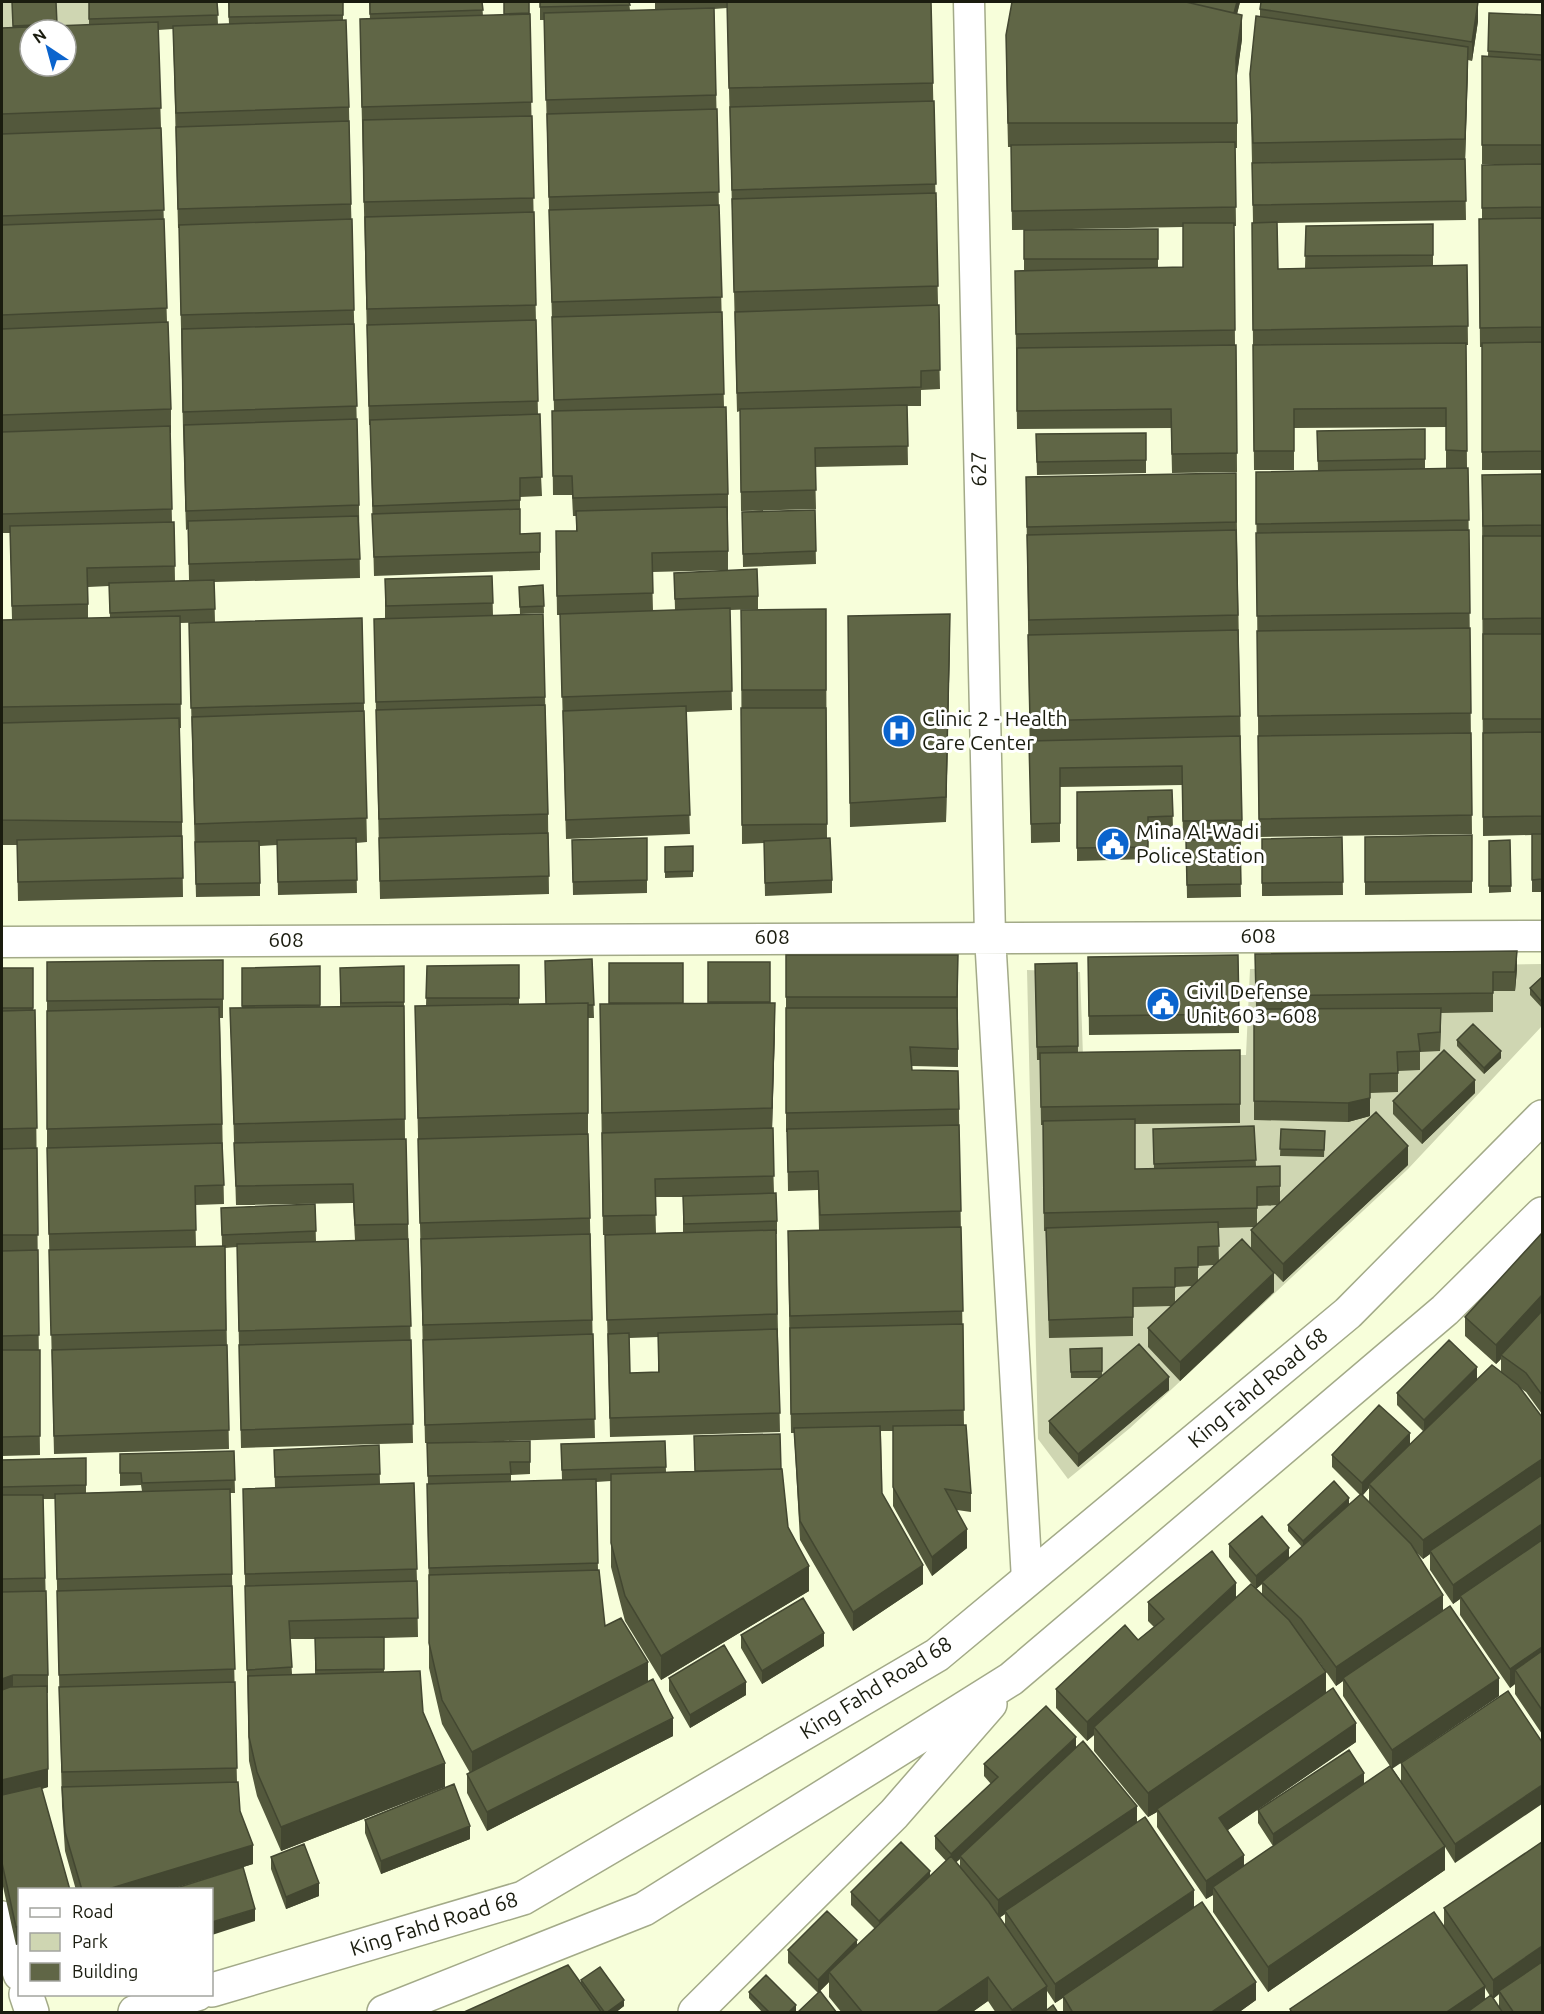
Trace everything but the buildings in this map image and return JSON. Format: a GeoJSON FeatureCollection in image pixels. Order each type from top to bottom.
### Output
{"type":"FeatureCollection","features":[{"type":"Feature","properties":{"kind":"main road","name":"King Fahd Road 68"},"geometry":{"type":"LineString","coordinates":[[213,1990],[523,1898],[937,1654],[1348,1313],[1542,1117]]}},
{"type":"Feature","properties":{"kind":"main road"},"geometry":{"type":"LineString","coordinates":[[384,2013],[644,1909],[1011,1679],[1445,1310],[1542,1214]]}},
{"type":"Feature","properties":{"kind":"main road"},"geometry":{"type":"LineString","coordinates":[[695,2013],[894,1814],[1011,1679]]}},
{"type":"Feature","properties":{"kind":"main road"},"geometry":{"type":"LineString","coordinates":[[2,1918],[18,1968]]}},
{"type":"Feature","properties":{"kind":"main road"},"geometry":{"type":"LineString","coordinates":[[26,1996],[32,2013]]}},
{"type":"Feature","properties":{"kind":"main road"},"geometry":{"type":"LineString","coordinates":[[135,2013],[194,1996]]}},
{"type":"Feature","properties":{"kind":"street","name":"627"},"geometry":{"type":"LineString","coordinates":[[969,2],[990,936],[1027,1580]]}},
{"type":"Feature","properties":{"kind":"street","name":"608"},"geometry":{"type":"LineString","coordinates":[[2,942],[990,936],[1542,936]]}},
{"type":"Feature","properties":{"kind":"green space"},"geometry":{"type":"Polygon","coordinates":[[[2,2],[156,2],[156,36],[78,32],[78,18],[18,18],[18,35],[2,41],[2,2]]]}},
{"type":"Feature","properties":{"kind":"green space"},"geometry":{"type":"Polygon","coordinates":[[[1542,964],[1542,1026],[1408,1169],[1130,1428],[1068,1479],[1038,1439],[1027,970],[1080,972],[1083,1056],[1246,1055],[1250,969],[1542,964]]]}},
{"type":"Feature","properties":{"kind":"place","name":"Clinic 2 - Health Care Center"},"geometry":{"type":"Point","coordinates":[899,731]}},
{"type":"Feature","properties":{"kind":"place","name":"Mina Al-Wadi Police Station"},"geometry":{"type":"Point","coordinates":[1113,844]}},
{"type":"Feature","properties":{"kind":"place","name":"Civil Defense Unit 603 - 608"},"geometry":{"type":"Point","coordinates":[1163,1004]}}]}
